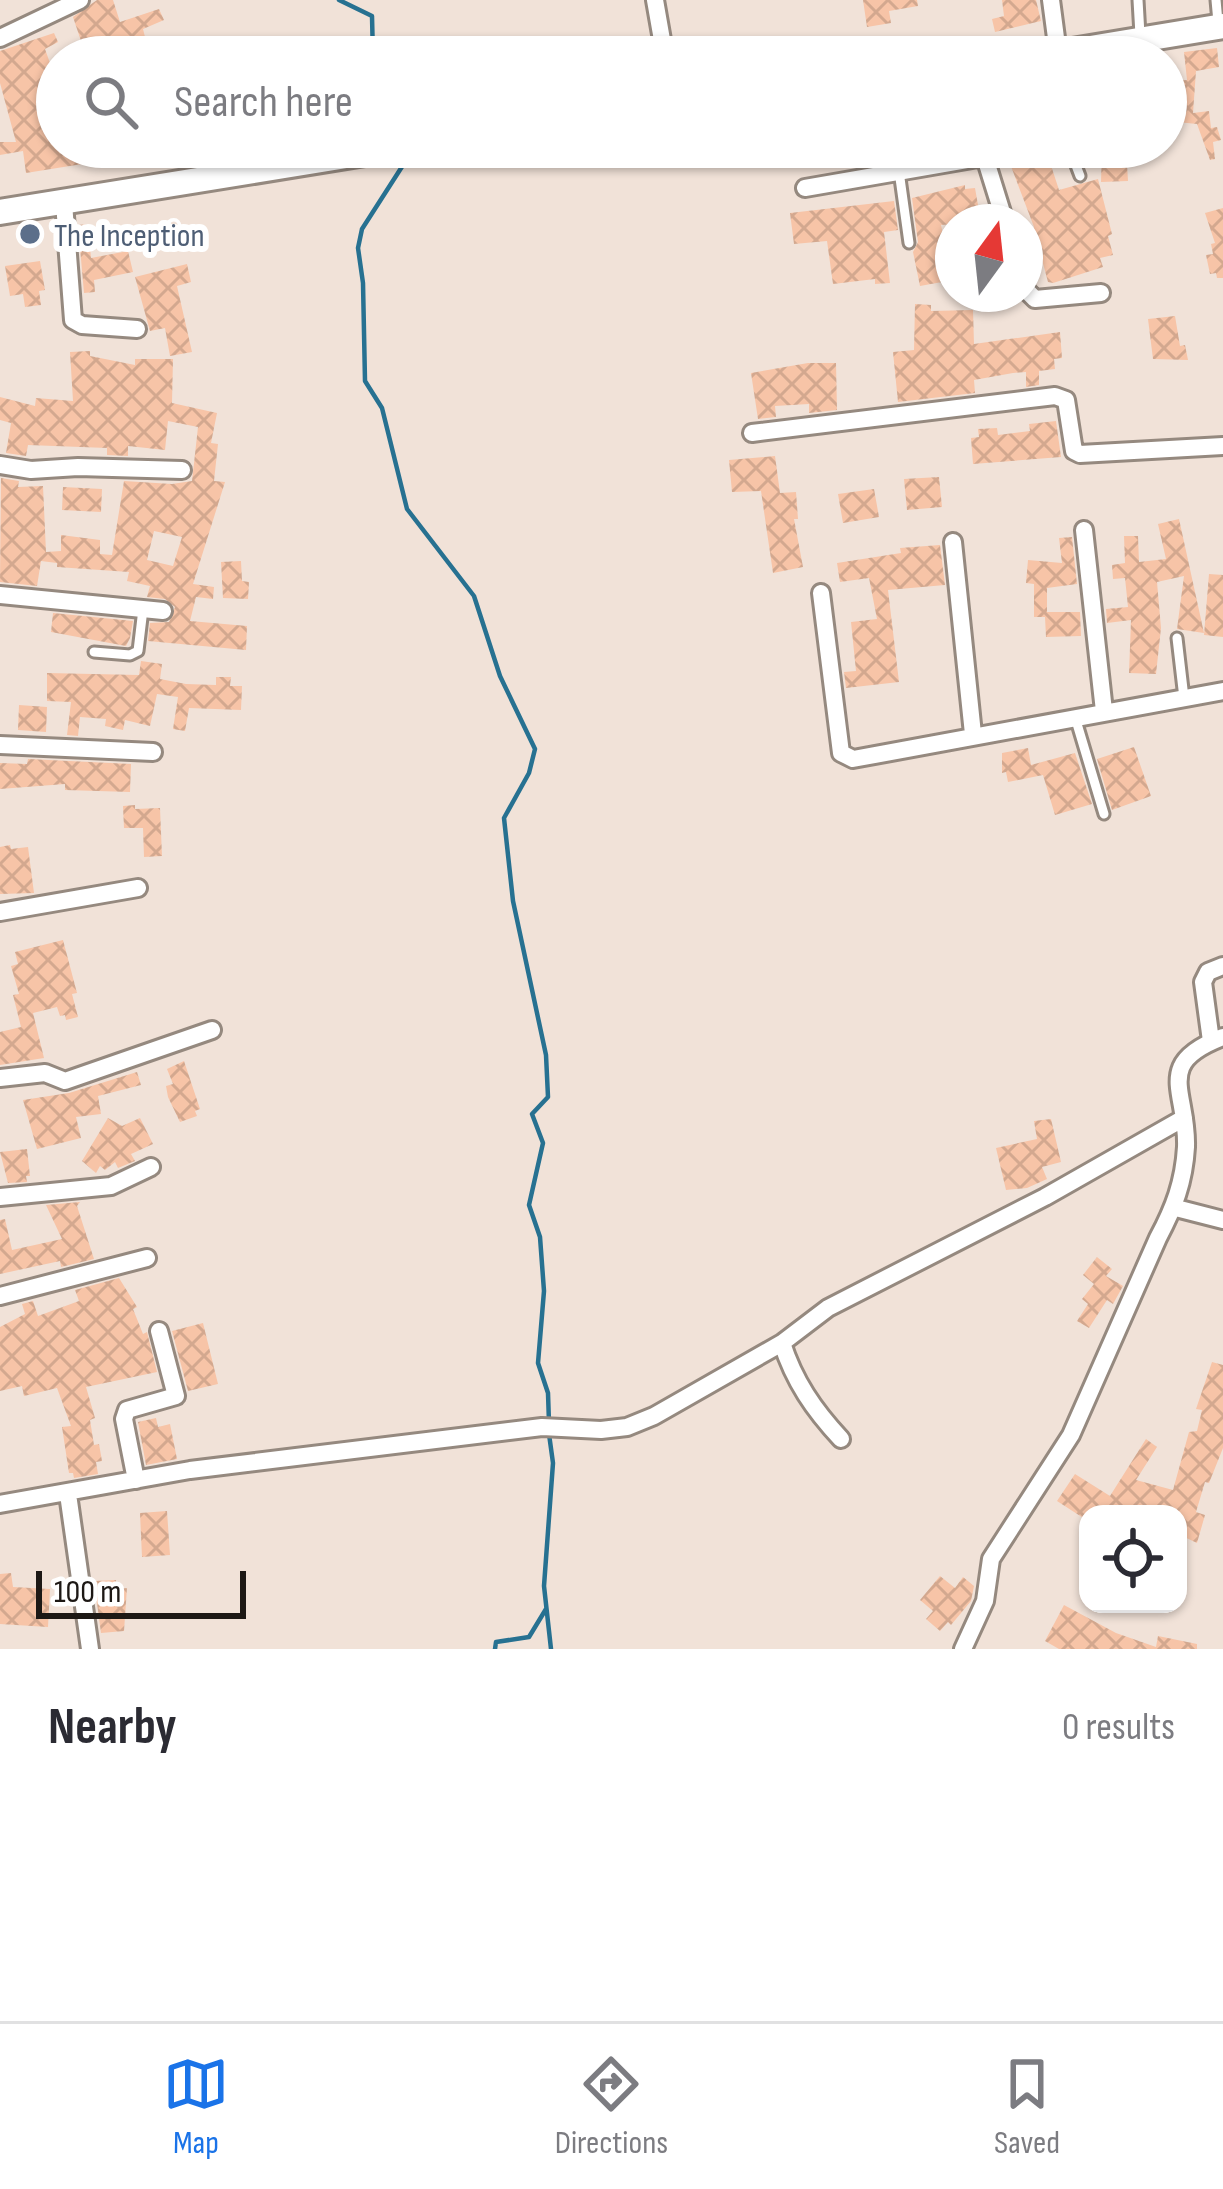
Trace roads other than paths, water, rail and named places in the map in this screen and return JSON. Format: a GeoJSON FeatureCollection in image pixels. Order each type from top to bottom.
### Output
{"type":"FeatureCollection","features":[{"type":"Feature","properties":{"kind":"main road"},"geometry":{"type":"LineString","coordinates":[[1170,36],[1222,29]]}},
{"type":"Feature","properties":{"kind":"main road"},"geometry":{"type":"LineString","coordinates":[[0,212],[275,168]]}},
{"type":"Feature","properties":{"kind":"street"},"geometry":{"type":"LineString","coordinates":[[0,38],[80,0]]}},
{"type":"Feature","properties":{"kind":"street"},"geometry":{"type":"LineString","coordinates":[[655,0],[661,36]]}},
{"type":"Feature","properties":{"kind":"street"},"geometry":{"type":"LineString","coordinates":[[1048,36],[1051,0]]}},
{"type":"Feature","properties":{"kind":"street"},"geometry":{"type":"LineString","coordinates":[[805,188],[912,168]]}},
{"type":"Feature","properties":{"kind":"street"},"geometry":{"type":"LineString","coordinates":[[987,168],[999,204]]}},
{"type":"Feature","properties":{"kind":"street"},"geometry":{"type":"LineString","coordinates":[[64,203],[73,320],[82,325],[137,329]]}},
{"type":"Feature","properties":{"kind":"street"},"geometry":{"type":"LineString","coordinates":[[1043,298],[1101,293]]}},
{"type":"Feature","properties":{"kind":"street"},"geometry":{"type":"LineString","coordinates":[[752,434],[1054,396],[1066,400],[1074,451],[1080,454],[1223,446]]}},
{"type":"Feature","properties":{"kind":"street"},"geometry":{"type":"LineString","coordinates":[[0,465],[32,470],[78,466],[182,470]]}},
{"type":"Feature","properties":{"kind":"street"},"geometry":{"type":"LineString","coordinates":[[1084,530],[1103,711]]}},
{"type":"Feature","properties":{"kind":"street"},"geometry":{"type":"LineString","coordinates":[[953,542],[974,734]]}},
{"type":"Feature","properties":{"kind":"street"},"geometry":{"type":"LineString","coordinates":[[821,593],[841,753],[853,759],[1223,691]]}},
{"type":"Feature","properties":{"kind":"street"},"geometry":{"type":"LineString","coordinates":[[0,595],[163,610]]}},
{"type":"Feature","properties":{"kind":"street"},"geometry":{"type":"LineString","coordinates":[[0,745],[153,752]]}},
{"type":"Feature","properties":{"kind":"street"},"geometry":{"type":"LineString","coordinates":[[0,912],[138,888]]}},
{"type":"Feature","properties":{"kind":"street"},"geometry":{"type":"LineString","coordinates":[[963,1649],[985,1601],[991,1559],[1071,1435],[1158,1238],[1176,1208],[1186,1150],[1179,1070],[1192,1049],[1217,1039],[1204,977],[1223,966]]}},
{"type":"Feature","properties":{"kind":"street"},"geometry":{"type":"LineString","coordinates":[[0,1078],[45,1073],[65,1081],[212,1030]]}},
{"type":"Feature","properties":{"kind":"street"},"geometry":{"type":"LineString","coordinates":[[0,1504],[190,1470],[542,1427],[627,1427],[782,1343],[828,1308],[1045,1197],[1184,1118]]}},
{"type":"Feature","properties":{"kind":"street"},"geometry":{"type":"LineString","coordinates":[[0,1197],[112,1186],[151,1167]]}},
{"type":"Feature","properties":{"kind":"street"},"geometry":{"type":"LineString","coordinates":[[1176,1208],[1223,1220]]}},
{"type":"Feature","properties":{"kind":"street"},"geometry":{"type":"LineString","coordinates":[[0,1296],[147,1258]]}},
{"type":"Feature","properties":{"kind":"street"},"geometry":{"type":"LineString","coordinates":[[136,1480],[124,1418],[127,1410],[176,1396],[159,1331]]}},
{"type":"Feature","properties":{"kind":"street"},"geometry":{"type":"LineString","coordinates":[[782,1343],[793,1375],[814,1410],[841,1439]]}},
{"type":"Feature","properties":{"kind":"street"},"geometry":{"type":"LineString","coordinates":[[68,1494],[90,1649]]}},
{"type":"Feature","properties":{"kind":"lane"},"geometry":{"type":"LineString","coordinates":[[1138,0],[1141,36]]}},
{"type":"Feature","properties":{"kind":"lane"},"geometry":{"type":"LineString","coordinates":[[1216,0],[1222,29]]}},
{"type":"Feature","properties":{"kind":"lane"},"geometry":{"type":"LineString","coordinates":[[1077,168],[1080,176]]}},
{"type":"Feature","properties":{"kind":"lane"},"geometry":{"type":"LineString","coordinates":[[899,171],[909,243]]}},
{"type":"Feature","properties":{"kind":"lane"},"geometry":{"type":"LineString","coordinates":[[94,652],[130,655],[137,651],[143,609]]}},
{"type":"Feature","properties":{"kind":"lane"},"geometry":{"type":"LineString","coordinates":[[1177,638],[1184,698]]}},
{"type":"Feature","properties":{"kind":"lane"},"geometry":{"type":"LineString","coordinates":[[1075,717],[1104,814]]}},
{"type":"Feature","properties":{"kind":"waterway"},"geometry":{"type":"LineString","coordinates":[[339,0],[372,16],[372,36]]}},
{"type":"Feature","properties":{"kind":"waterway"},"geometry":{"type":"LineString","coordinates":[[401,168],[362,229],[358,248],[365,381],[382,408],[407,509],[474,596],[500,676],[535,749],[529,773],[504,818],[513,901],[546,1055],[548,1097],[532,1114],[543,1143],[529,1205],[540,1237],[544,1291],[538,1363],[548,1393],[549,1423]]}},
{"type":"Feature","properties":{"kind":"waterway"},"geometry":{"type":"LineString","coordinates":[[549,1434],[553,1463],[544,1586],[551,1649]]}},
{"type":"Feature","properties":{"kind":"waterway"},"geometry":{"type":"LineString","coordinates":[[495,1649],[496,1642],[529,1637],[546,1609]]}},
{"type":"Feature","properties":{"kind":"place","name":"The Inception"},"geometry":{"type":"Point","coordinates":[30,234]}}]}
